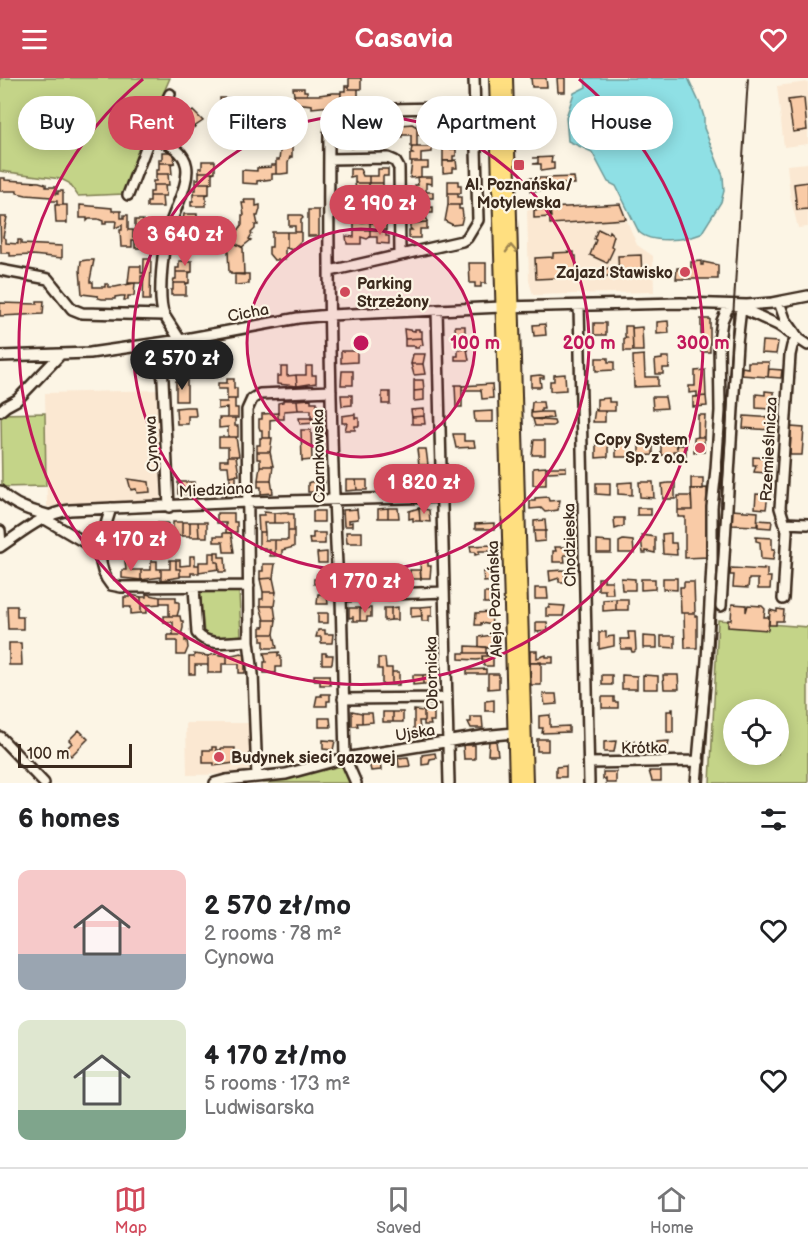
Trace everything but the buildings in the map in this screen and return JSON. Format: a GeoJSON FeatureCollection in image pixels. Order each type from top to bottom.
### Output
{"type":"FeatureCollection","features":[{"type":"Feature","properties":{"kind":"main road","name":"Aleja Poznańska"},"geometry":{"type":"LineString","coordinates":[[496,78],[526,783]]}},
{"type":"Feature","properties":{"kind":"main road","name":"Aleja Poznańska"},"geometry":{"type":"LineString","coordinates":[[506,78],[507,307],[516,783]]}},
{"type":"Feature","properties":{"kind":"street"},"geometry":{"type":"LineString","coordinates":[[474,78],[475,96]]}},
{"type":"Feature","properties":{"kind":"street","name":"Czarnkowska"},"geometry":{"type":"LineString","coordinates":[[356,783],[345,758],[340,596],[334,500],[330,315],[330,128],[336,121],[372,111],[416,109]]}},
{"type":"Feature","properties":{"kind":"street"},"geometry":{"type":"LineString","coordinates":[[128,195],[145,150]]}},
{"type":"Feature","properties":{"kind":"street"},"geometry":{"type":"LineString","coordinates":[[179,150],[187,169],[183,192],[165,240],[161,299],[164,315],[180,340]]}},
{"type":"Feature","properties":{"kind":"street"},"geometry":{"type":"LineString","coordinates":[[330,271],[467,238],[478,223],[476,150]]}},
{"type":"Feature","properties":{"kind":"street"},"geometry":{"type":"LineString","coordinates":[[329,159],[388,158],[395,160],[399,168],[400,255]]}},
{"type":"Feature","properties":{"kind":"street"},"geometry":{"type":"LineString","coordinates":[[329,207],[399,207]]}},
{"type":"Feature","properties":{"kind":"street"},"geometry":{"type":"LineString","coordinates":[[0,270],[48,279],[72,309],[81,313],[164,315]]}},
{"type":"Feature","properties":{"kind":"street"},"geometry":{"type":"LineString","coordinates":[[696,783],[712,565],[712,507],[717,469],[720,411],[719,341],[722,321],[735,306],[808,296]]}},
{"type":"Feature","properties":{"kind":"street"},"geometry":{"type":"LineString","coordinates":[[772,321],[770,311],[776,302]]}},
{"type":"Feature","properties":{"kind":"street"},"geometry":{"type":"LineString","coordinates":[[776,302],[785,320],[798,337]]}},
{"type":"Feature","properties":{"kind":"street","name":"Cicha"},"geometry":{"type":"LineString","coordinates":[[3,356],[90,353],[157,344],[298,318],[330,315],[507,307],[681,303],[735,306]]}},
{"type":"Feature","properties":{"kind":"street","name":"Chodzieska"},"geometry":{"type":"LineString","coordinates":[[579,306],[589,783]]}},
{"type":"Feature","properties":{"kind":"street"},"geometry":{"type":"LineString","coordinates":[[735,306],[772,321],[808,345]]}},
{"type":"Feature","properties":{"kind":"street"},"geometry":{"type":"LineString","coordinates":[[721,606],[736,343],[735,306]]}},
{"type":"Feature","properties":{"kind":"street","name":"Obornicka"},"geometry":{"type":"LineString","coordinates":[[437,310],[449,783]]}},
{"type":"Feature","properties":{"kind":"street","name":"Rzemieślnicza"},"geometry":{"type":"LineString","coordinates":[[783,599],[787,531],[780,508],[783,432],[788,367],[792,346],[798,337]]}},
{"type":"Feature","properties":{"kind":"street","name":"Cynowa"},"geometry":{"type":"LineString","coordinates":[[157,344],[163,380],[169,507]]}},
{"type":"Feature","properties":{"kind":"street"},"geometry":{"type":"LineString","coordinates":[[0,411],[17,400],[60,355]]}},
{"type":"Feature","properties":{"kind":"street"},"geometry":{"type":"LineString","coordinates":[[0,364],[3,356]]}},
{"type":"Feature","properties":{"kind":"street"},"geometry":{"type":"LineString","coordinates":[[257,777],[253,675],[249,641],[247,416],[252,399],[267,393],[331,391]]}},
{"type":"Feature","properties":{"kind":"street"},"geometry":{"type":"LineString","coordinates":[[0,490],[20,507],[48,517],[91,546],[100,555]]}},
{"type":"Feature","properties":{"kind":"street","name":"Miedziana"},"geometry":{"type":"LineString","coordinates":[[0,546],[61,511],[247,502],[442,497]]}},
{"type":"Feature","properties":{"kind":"street"},"geometry":{"type":"LineString","coordinates":[[111,508],[101,539],[100,555],[104,577],[111,585],[121,587],[249,585]]}},
{"type":"Feature","properties":{"kind":"street"},"geometry":{"type":"LineString","coordinates":[[786,523],[808,524]]}},
{"type":"Feature","properties":{"kind":"street"},"geometry":{"type":"LineString","coordinates":[[0,531],[0,546]]}},
{"type":"Feature","properties":{"kind":"street"},"geometry":{"type":"LineString","coordinates":[[194,586],[197,633],[202,639],[208,642],[249,641]]}},
{"type":"Feature","properties":{"kind":"street"},"geometry":{"type":"LineString","coordinates":[[340,596],[444,592]]}},
{"type":"Feature","properties":{"kind":"street"},"geometry":{"type":"LineString","coordinates":[[343,699],[447,698]]}},
{"type":"Feature","properties":{"kind":"street","name":"Ujska"},"geometry":{"type":"LineString","coordinates":[[215,783],[286,774],[345,758],[514,733]]}},
{"type":"Feature","properties":{"kind":"street"},"geometry":{"type":"LineString","coordinates":[[0,737],[44,783]]}},
{"type":"Feature","properties":{"kind":"street","name":"Krótka"},"geometry":{"type":"LineString","coordinates":[[589,763],[699,761]]}},
{"type":"Feature","properties":{"kind":"shaded area"},"geometry":{"type":"Polygon","coordinates":[[[808,82],[808,144],[784,147],[777,86],[808,82]]]}},
{"type":"Feature","properties":{"kind":"shaded area"},"geometry":{"type":"Polygon","coordinates":[[[808,163],[808,227],[798,228],[790,195],[787,165],[808,163]]]}},
{"type":"Feature","properties":{"kind":"shaded area"},"geometry":{"type":"Polygon","coordinates":[[[620,204],[637,245],[653,256],[654,292],[533,295],[529,281],[527,210],[620,204]]]}},
{"type":"Feature","properties":{"kind":"shaded area"},"geometry":{"type":"Polygon","coordinates":[[[159,390],[161,503],[47,507],[45,393],[159,390]]]}},
{"type":"Feature","properties":{"kind":"shaded area"},"geometry":{"type":"Polygon","coordinates":[[[186,723],[249,723],[250,774],[187,775],[186,723]]]}},
{"type":"Feature","properties":{"kind":"green space"},"geometry":{"type":"Polygon","coordinates":[[[0,78],[170,78],[162,96],[108,96],[108,150],[140,150],[124,194],[78,196],[69,183],[61,179],[0,171],[0,78]]]}},
{"type":"Feature","properties":{"kind":"green space"},"geometry":{"type":"Polygon","coordinates":[[[45,413],[46,486],[2,487],[1,414],[45,413]]]}},
{"type":"Feature","properties":{"kind":"green space"},"geometry":{"type":"Polygon","coordinates":[[[239,590],[241,638],[217,638],[204,633],[200,592],[239,590]]]}},
{"type":"Feature","properties":{"kind":"green space"},"geometry":{"type":"Polygon","coordinates":[[[718,620],[808,627],[808,783],[710,783],[718,620]]]}},
{"type":"Feature","properties":{"kind":"green space"},"geometry":{"type":"Polygon","coordinates":[[[342,762],[353,783],[262,783],[342,762]]]}},
{"type":"Feature","properties":{"kind":"water"},"geometry":{"type":"Polygon","coordinates":[[[585,78],[688,78],[700,104],[704,117],[704,128],[723,176],[724,191],[721,202],[701,234],[678,239],[644,236],[639,232],[616,186],[608,182],[592,152],[588,150],[673,150],[673,96],[573,96],[574,93],[586,87],[585,78]]]}},
{"type":"Feature","properties":{"kind":"water"},"geometry":{"type":"Polygon","coordinates":[[[569,108],[569,141],[568,141],[566,117],[569,108]]]}},
{"type":"Feature","properties":{"kind":"railway"},"geometry":{"type":"LineString","coordinates":[[704,783],[748,78]]}},
{"type":"Feature","properties":{"kind":"place","name":"Al. Poznańska/ Motylewska"},"geometry":{"type":"Point","coordinates":[519,165]}},
{"type":"Feature","properties":{"kind":"place","name":"Zajazd Stawisko"},"geometry":{"type":"Point","coordinates":[685,272]}},
{"type":"Feature","properties":{"kind":"place","name":"Parking Strzeżony"},"geometry":{"type":"Point","coordinates":[345,292]}},
{"type":"Feature","properties":{"kind":"place","name":"Copy System Sp. z o.o."},"geometry":{"type":"Point","coordinates":[700,448]}},
{"type":"Feature","properties":{"kind":"place","name":"Budynek sieci gazowej"},"geometry":{"type":"Point","coordinates":[219,757]}}]}
